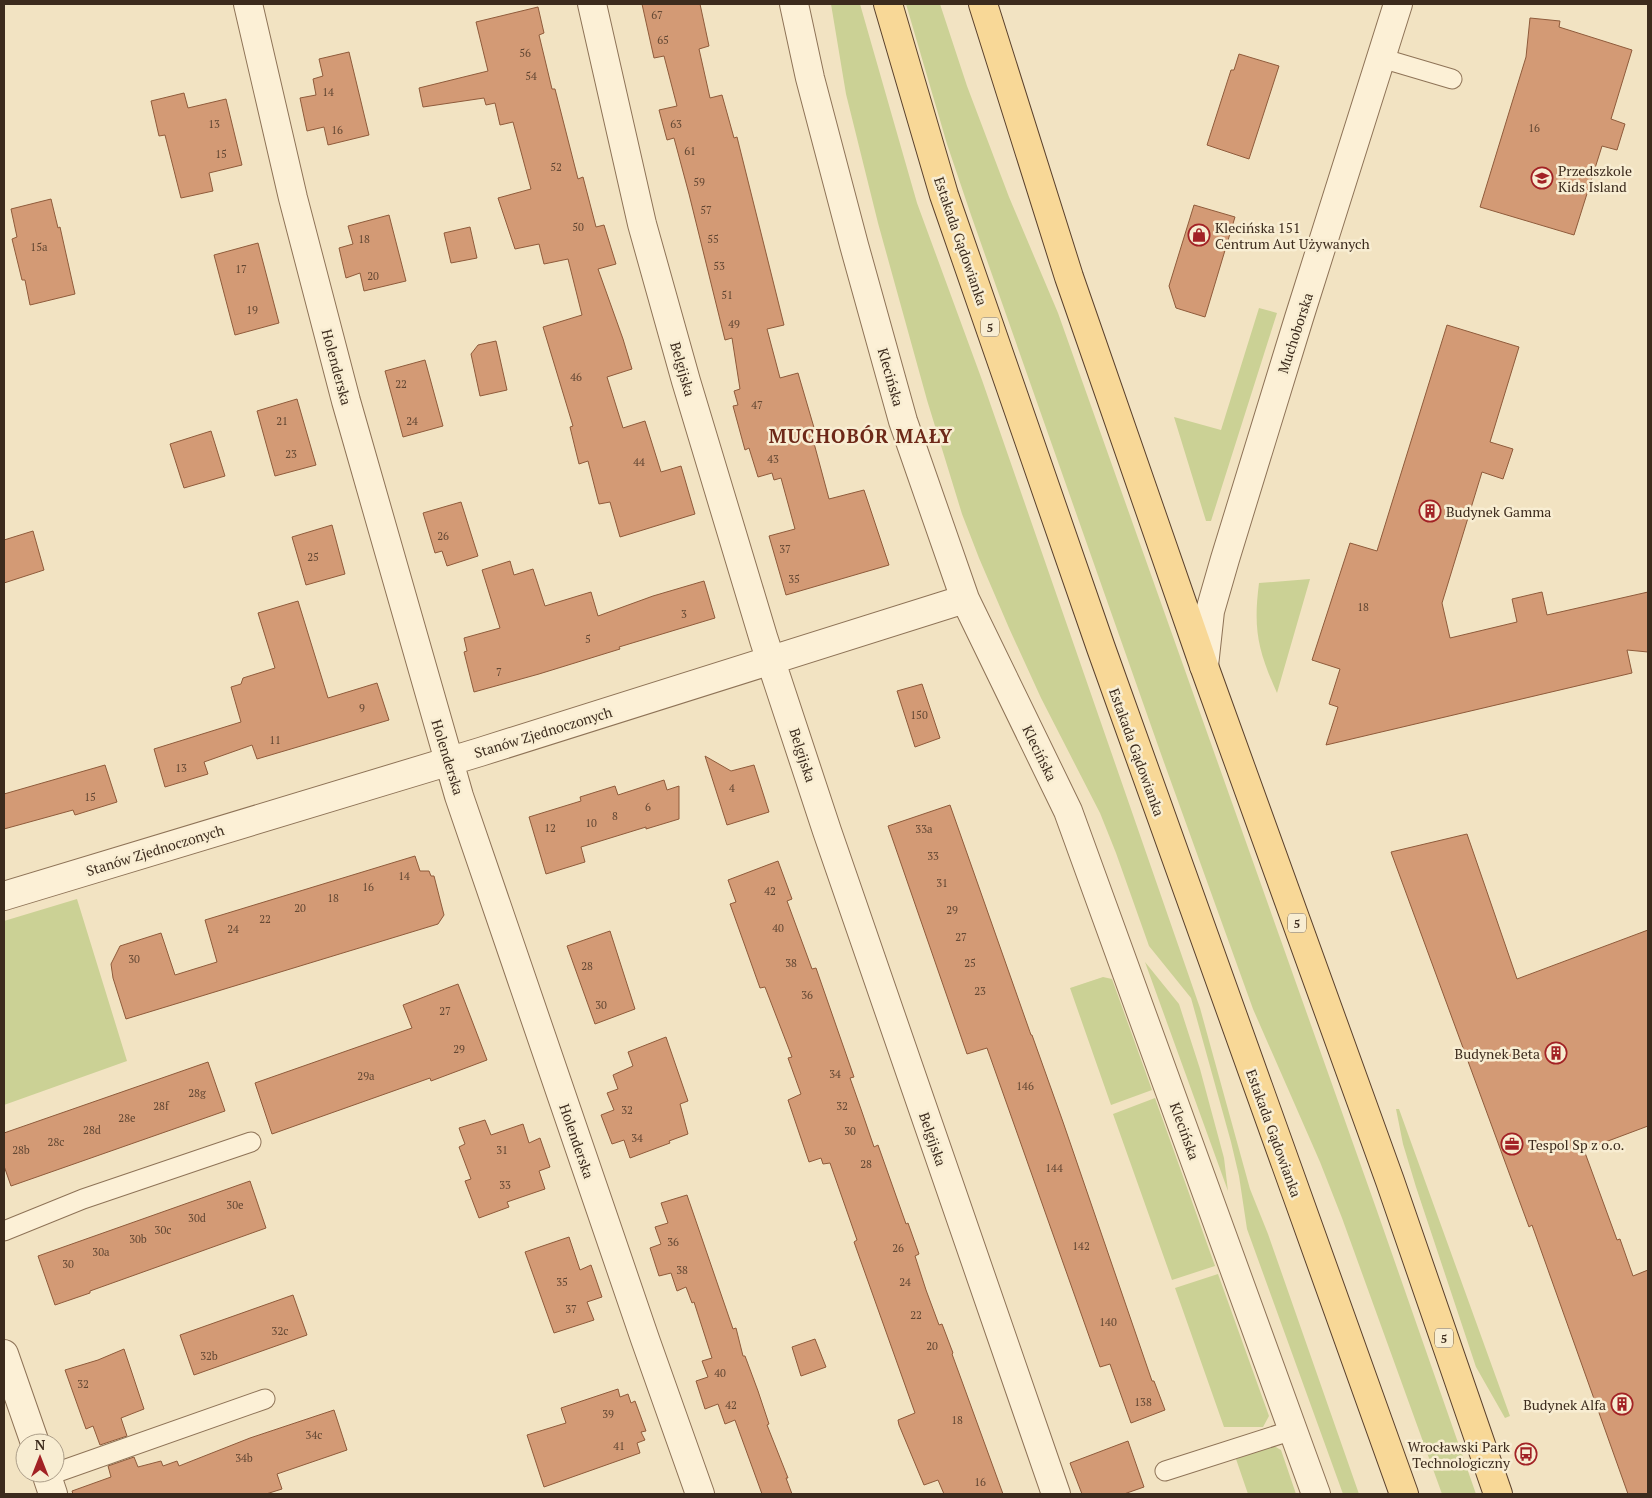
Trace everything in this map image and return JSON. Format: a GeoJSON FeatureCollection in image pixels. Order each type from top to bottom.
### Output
{"type":"FeatureCollection","features":[{"type":"Feature","properties":{"kind":"main road","name":"Estakada Gądowianka"},"geometry":{"type":"LineString","coordinates":[[888,4],[944,195],[1101,648],[1404,1494]]}},
{"type":"Feature","properties":{"kind":"main road","name":"5"},"geometry":{"type":"LineString","coordinates":[[983,4],[1069,277],[1204,666],[1390,1181],[1498,1494]]}},
{"type":"Feature","properties":{"kind":"street","name":"Holenderska"},"geometry":{"type":"LineString","coordinates":[[248,4],[293,198],[344,392],[449,761],[579,1147],[700,1494]]}},
{"type":"Feature","properties":{"kind":"street","name":"Belgijska"},"geometry":{"type":"LineString","coordinates":[[592,4],[642,224],[689,390],[771,661],[827,830],[1056,1494]]}},
{"type":"Feature","properties":{"kind":"street","name":"Klecińska"},"geometry":{"type":"LineString","coordinates":[[794,4],[810,78],[903,421],[965,599],[1068,811],[1316,1494]]}},
{"type":"Feature","properties":{"kind":"street","name":"Muchoborska"},"geometry":{"type":"LineString","coordinates":[[1204,666],[1210,611],[1225,558],[1398,4]]}},
{"type":"Feature","properties":{"kind":"street","name":"Stanów Zjednoczonych"},"geometry":{"type":"LineString","coordinates":[[4,896],[449,761],[965,599]]}},
{"type":"Feature","properties":{"kind":"street"},"geometry":{"type":"LineString","coordinates":[[4,1354],[32,1433]]}},
{"type":"Feature","properties":{"kind":"lane"},"geometry":{"type":"LineString","coordinates":[[1381,58],[1452,79]]}},
{"type":"Feature","properties":{"kind":"lane"},"geometry":{"type":"LineString","coordinates":[[4,1231],[83,1199],[251,1142]]}},
{"type":"Feature","properties":{"kind":"lane"},"geometry":{"type":"LineString","coordinates":[[65,1473],[265,1399]]}},
{"type":"Feature","properties":{"kind":"lane"},"geometry":{"type":"LineString","coordinates":[[1165,1470],[1293,1430]]}},
{"type":"Feature","properties":{"kind":"green space"},"geometry":{"type":"Polygon","coordinates":[[[831,4],[860,4],[917,203],[982,380],[1200,1008],[1250,1189],[1268,1234],[1359,1494],[1343,1494],[1247,1229],[1239,1176],[1231,1142],[1191,998],[1149,946],[1100,813],[1041,698],[1009,628],[962,514],[927,400],[878,223],[846,94],[831,4]]]}},
{"type":"Feature","properties":{"kind":"green space"},"geometry":{"type":"Polygon","coordinates":[[[906,4],[940,4],[967,86],[1009,197],[1058,313],[1476,1494],[1442,1494],[1342,1218],[1320,1162],[1253,1009],[971,215],[947,144],[906,4]]]}},
{"type":"Feature","properties":{"kind":"green space"},"geometry":{"type":"Polygon","coordinates":[[[1259,308],[1277,313],[1211,521],[1206,521],[1174,417],[1221,430],[1259,308]]]}},
{"type":"Feature","properties":{"kind":"green space"},"geometry":{"type":"Polygon","coordinates":[[[1310,579],[1277,693],[1265,664],[1259,640],[1257,599],[1259,583],[1310,579]]]}},
{"type":"Feature","properties":{"kind":"green space"},"geometry":{"type":"Polygon","coordinates":[[[77,899],[127,1061],[4,1105],[4,921],[77,899]]]}},
{"type":"Feature","properties":{"kind":"green space"},"geometry":{"type":"Polygon","coordinates":[[[1145,962],[1179,1004],[1200,1069],[1224,1158],[1228,1191],[1145,962]]]}},
{"type":"Feature","properties":{"kind":"green space"},"geometry":{"type":"Polygon","coordinates":[[[1103,977],[1112,979],[1152,1090],[1111,1105],[1070,988],[1103,977]]]}},
{"type":"Feature","properties":{"kind":"green space"},"geometry":{"type":"Polygon","coordinates":[[[1155,1098],[1215,1266],[1172,1280],[1113,1114],[1155,1098]]]}},
{"type":"Feature","properties":{"kind":"green space"},"geometry":{"type":"Polygon","coordinates":[[[1396,1109],[1399,1109],[1510,1416],[1505,1418],[1476,1367],[1416,1187],[1403,1144],[1396,1109]]]}},
{"type":"Feature","properties":{"kind":"green space"},"geometry":{"type":"Polygon","coordinates":[[[1218,1274],[1269,1416],[1263,1427],[1224,1427],[1175,1288],[1218,1274]]]}},
{"type":"Feature","properties":{"kind":"green space"},"geometry":{"type":"Polygon","coordinates":[[[1274,1446],[1281,1450],[1296,1494],[1248,1494],[1236,1459],[1274,1446]]]}},
{"type":"Feature","properties":{"kind":"building"},"geometry":{"type":"Polygon","coordinates":[[[642,4],[700,4],[709,46],[699,49],[710,98],[722,95],[734,138],[737,137],[784,325],[767,329],[780,378],[798,373],[815,431],[811,432],[829,499],[864,490],[889,565],[786,595],[769,536],[795,529],[781,478],[774,480],[772,473],[758,477],[749,448],[745,450],[733,406],[738,405],[734,391],[740,389],[732,338],[725,340],[674,138],[667,140],[659,110],[677,106],[664,56],[654,58],[642,4]]]}},
{"type":"Feature","properties":{"kind":"building"},"geometry":{"type":"Polygon","coordinates":[[[538,7],[544,33],[539,35],[552,89],[555,89],[578,179],[583,177],[596,227],[604,225],[616,264],[598,269],[632,369],[607,377],[623,428],[645,421],[661,472],[681,466],[695,514],[620,537],[610,502],[599,504],[588,461],[579,464],[570,427],[573,426],[543,327],[582,315],[568,259],[544,264],[539,244],[515,249],[498,198],[531,189],[513,122],[500,125],[495,103],[486,105],[484,98],[423,107],[419,88],[488,71],[476,22],[538,7]]]}},
{"type":"Feature","properties":{"kind":"building"},"geometry":{"type":"Polygon","coordinates":[[[1530,18],[1560,21],[1559,27],[1632,50],[1611,119],[1625,124],[1617,150],[1602,146],[1574,235],[1480,207],[1526,57],[1530,18]]]}},
{"type":"Feature","properties":{"kind":"building"},"geometry":{"type":"Polygon","coordinates":[[[349,52],[369,135],[328,145],[324,127],[307,131],[300,98],[316,95],[313,79],[323,76],[319,59],[349,52]]]}},
{"type":"Feature","properties":{"kind":"building"},"geometry":{"type":"Polygon","coordinates":[[[1239,54],[1279,66],[1249,159],[1207,145],[1231,70],[1234,70],[1239,54]]]}},
{"type":"Feature","properties":{"kind":"building"},"geometry":{"type":"Polygon","coordinates":[[[184,93],[188,108],[226,99],[242,165],[209,173],[213,191],[181,198],[165,135],[159,136],[151,101],[184,93]]]}},
{"type":"Feature","properties":{"kind":"building"},"geometry":{"type":"Polygon","coordinates":[[[51,199],[58,228],[60,227],[75,294],[30,305],[25,280],[22,280],[12,239],[17,237],[11,209],[51,199]]]}},
{"type":"Feature","properties":{"kind":"building"},"geometry":{"type":"Polygon","coordinates":[[[1194,205],[1235,217],[1205,317],[1176,308],[1169,286],[1194,205]]]}},
{"type":"Feature","properties":{"kind":"building"},"geometry":{"type":"Polygon","coordinates":[[[389,215],[406,281],[364,291],[360,273],[346,278],[339,248],[353,244],[348,226],[389,215]]]}},
{"type":"Feature","properties":{"kind":"building"},"geometry":{"type":"Polygon","coordinates":[[[470,227],[477,258],[451,263],[444,233],[470,227]]]}},
{"type":"Feature","properties":{"kind":"building"},"geometry":{"type":"Polygon","coordinates":[[[258,243],[279,323],[235,335],[214,255],[258,243]]]}},
{"type":"Feature","properties":{"kind":"building","name":"Budynek Gamma"},"geometry":{"type":"Polygon","coordinates":[[[1447,325],[1519,347],[1490,442],[1513,449],[1503,479],[1482,472],[1442,603],[1450,638],[1517,622],[1512,599],[1542,592],[1547,615],[1648,592],[1648,652],[1627,650],[1632,673],[1326,745],[1338,707],[1329,704],[1340,669],[1312,660],[1350,543],[1377,551],[1447,325]]]}},
{"type":"Feature","properties":{"kind":"building"},"geometry":{"type":"Polygon","coordinates":[[[496,341],[507,390],[480,396],[471,354],[478,345],[496,341]]]}},
{"type":"Feature","properties":{"kind":"building"},"geometry":{"type":"Polygon","coordinates":[[[425,360],[443,426],[403,437],[385,371],[425,360]]]}},
{"type":"Feature","properties":{"kind":"building"},"geometry":{"type":"Polygon","coordinates":[[[297,399],[316,465],[275,476],[257,411],[297,399]]]}},
{"type":"Feature","properties":{"kind":"building"},"geometry":{"type":"Polygon","coordinates":[[[211,431],[225,476],[184,488],[170,444],[211,431]]]}},
{"type":"Feature","properties":{"kind":"building"},"geometry":{"type":"Polygon","coordinates":[[[461,502],[478,556],[447,566],[442,551],[435,553],[423,513],[461,502]]]}},
{"type":"Feature","properties":{"kind":"building"},"geometry":{"type":"Polygon","coordinates":[[[332,525],[345,574],[306,585],[292,537],[332,525]]]}},
{"type":"Feature","properties":{"kind":"building"},"geometry":{"type":"Polygon","coordinates":[[[33,531],[44,570],[4,583],[4,540],[33,531]]]}},
{"type":"Feature","properties":{"kind":"building"},"geometry":{"type":"Polygon","coordinates":[[[510,561],[514,575],[533,569],[545,606],[591,592],[598,616],[653,596],[704,581],[715,618],[539,674],[474,692],[464,652],[467,651],[464,638],[500,628],[482,570],[510,561]]]}},
{"type":"Feature","properties":{"kind":"building"},"geometry":{"type":"Polygon","coordinates":[[[298,601],[328,698],[377,683],[389,720],[257,759],[252,745],[204,762],[208,774],[165,787],[154,749],[241,722],[231,687],[241,684],[243,678],[275,668],[258,613],[298,601]]]}},
{"type":"Feature","properties":{"kind":"building"},"geometry":{"type":"Polygon","coordinates":[[[922,684],[940,738],[915,747],[897,691],[922,684]]]}},
{"type":"Feature","properties":{"kind":"building"},"geometry":{"type":"Polygon","coordinates":[[[705,756],[731,771],[754,765],[769,812],[727,825],[705,756]]]}},
{"type":"Feature","properties":{"kind":"building"},"geometry":{"type":"Polygon","coordinates":[[[105,765],[117,802],[75,815],[73,810],[4,829],[4,794],[105,765]]]}},
{"type":"Feature","properties":{"kind":"building"},"geometry":{"type":"Polygon","coordinates":[[[664,780],[667,790],[679,786],[679,819],[581,847],[585,862],[546,874],[529,817],[581,801],[580,797],[615,786],[618,795],[664,780]]]}},
{"type":"Feature","properties":{"kind":"building"},"geometry":{"type":"Polygon","coordinates":[[[950,805],[1063,1122],[1152,1381],[1154,1381],[1165,1410],[1131,1423],[1110,1364],[1100,1367],[987,1048],[967,1054],[888,826],[950,805]]]}},
{"type":"Feature","properties":{"kind":"building","name":"Budynek Beta"},"geometry":{"type":"Polygon","coordinates":[[[1467,834],[1517,979],[1648,930],[1648,1126],[1584,1150],[1617,1240],[1620,1239],[1633,1276],[1648,1270],[1648,1494],[1628,1494],[1532,1225],[1529,1227],[1391,852],[1467,834]]]}},
{"type":"Feature","properties":{"kind":"building"},"geometry":{"type":"Polygon","coordinates":[[[415,856],[420,871],[429,871],[431,876],[434,876],[444,915],[438,924],[126,1019],[113,978],[111,964],[120,946],[161,933],[175,975],[217,962],[205,920],[415,856]]]}},
{"type":"Feature","properties":{"kind":"building"},"geometry":{"type":"Polygon","coordinates":[[[778,861],[792,899],[787,901],[812,969],[816,968],[854,1077],[850,1078],[874,1147],[878,1145],[906,1224],[908,1223],[919,1254],[915,1256],[926,1290],[939,1325],[942,1324],[953,1353],[1003,1494],[944,1494],[938,1480],[924,1485],[899,1425],[898,1420],[915,1413],[854,1242],[857,1240],[830,1163],[823,1164],[821,1158],[809,1162],[788,1100],[801,1094],[788,1058],[792,1057],[765,987],[760,988],[730,904],[736,902],[728,880],[778,861]]]}},
{"type":"Feature","properties":{"kind":"building"},"geometry":{"type":"Polygon","coordinates":[[[610,931],[635,1009],[595,1024],[567,946],[610,931]]]}},
{"type":"Feature","properties":{"kind":"building"},"geometry":{"type":"Polygon","coordinates":[[[458,984],[487,1060],[431,1081],[430,1078],[272,1134],[255,1083],[412,1028],[403,1005],[458,984]]]}},
{"type":"Feature","properties":{"kind":"building"},"geometry":{"type":"Polygon","coordinates":[[[666,1037],[688,1101],[680,1104],[688,1134],[630,1158],[624,1140],[612,1144],[601,1115],[614,1110],[607,1093],[618,1089],[613,1075],[633,1066],[628,1052],[666,1037]]]}},
{"type":"Feature","properties":{"kind":"building"},"geometry":{"type":"Polygon","coordinates":[[[208,1062],[225,1111],[11,1186],[4,1166],[4,1133],[208,1062]]]}},
{"type":"Feature","properties":{"kind":"building"},"geometry":{"type":"Polygon","coordinates":[[[485,1120],[491,1135],[523,1124],[529,1143],[540,1138],[550,1167],[539,1171],[545,1189],[507,1202],[509,1207],[479,1218],[465,1181],[471,1179],[459,1147],[465,1144],[459,1128],[485,1120]]]}},
{"type":"Feature","properties":{"kind":"building"},"geometry":{"type":"Polygon","coordinates":[[[250,1181],[266,1228],[55,1305],[38,1256],[250,1181]]]}},
{"type":"Feature","properties":{"kind":"building"},"geometry":{"type":"Polygon","coordinates":[[[687,1195],[733,1329],[736,1328],[743,1356],[745,1356],[758,1391],[769,1424],[767,1425],[788,1478],[786,1478],[792,1494],[762,1494],[735,1420],[725,1424],[718,1404],[705,1409],[696,1381],[708,1377],[702,1361],[712,1358],[694,1302],[692,1303],[686,1287],[677,1291],[671,1273],[659,1276],[650,1248],[661,1244],[655,1227],[668,1223],[661,1203],[687,1195]]]}},
{"type":"Feature","properties":{"kind":"building"},"geometry":{"type":"Polygon","coordinates":[[[569,1237],[580,1270],[591,1265],[602,1297],[587,1302],[594,1320],[554,1333],[525,1252],[569,1237]]]}},
{"type":"Feature","properties":{"kind":"building"},"geometry":{"type":"Polygon","coordinates":[[[293,1295],[307,1335],[194,1375],[180,1335],[293,1295]]]}},
{"type":"Feature","properties":{"kind":"building"},"geometry":{"type":"Polygon","coordinates":[[[815,1339],[826,1367],[801,1376],[792,1347],[815,1339]]]}},
{"type":"Feature","properties":{"kind":"building"},"geometry":{"type":"Polygon","coordinates":[[[124,1349],[144,1409],[121,1418],[127,1436],[100,1445],[93,1426],[86,1429],[65,1370],[98,1360],[124,1349]]]}},
{"type":"Feature","properties":{"kind":"building"},"geometry":{"type":"Polygon","coordinates":[[[618,1389],[620,1397],[628,1394],[631,1403],[635,1401],[646,1431],[641,1432],[645,1440],[637,1443],[640,1453],[544,1487],[527,1435],[566,1423],[561,1408],[618,1389]]]}},
{"type":"Feature","properties":{"kind":"building"},"geometry":{"type":"Polygon","coordinates":[[[334,1410],[347,1450],[277,1474],[282,1489],[266,1494],[73,1494],[72,1491],[111,1477],[108,1466],[134,1457],[138,1467],[161,1461],[163,1466],[177,1461],[179,1466],[250,1438],[334,1410]]]}},
{"type":"Feature","properties":{"kind":"building"},"geometry":{"type":"Polygon","coordinates":[[[1128,1441],[1144,1487],[1124,1494],[1082,1494],[1070,1463],[1128,1441]]]}},
{"type":"Feature","properties":{"kind":"place","name":"Przedszkole Kids Island"},"geometry":{"type":"Point","coordinates":[1542,178]}},
{"type":"Feature","properties":{"kind":"place","name":"Klecińska 151 Centrum Aut Używanych"},"geometry":{"type":"Point","coordinates":[1199,235]}},
{"type":"Feature","properties":{"kind":"place","name":"Budynek Gamma"},"geometry":{"type":"Point","coordinates":[1430,511]}},
{"type":"Feature","properties":{"kind":"place","name":"Budynek Beta"},"geometry":{"type":"Point","coordinates":[1556,1053]}},
{"type":"Feature","properties":{"kind":"place","name":"Tespol Sp z o.o."},"geometry":{"type":"Point","coordinates":[1512,1144]}},
{"type":"Feature","properties":{"kind":"place","name":"Budynek Alfa"},"geometry":{"type":"Point","coordinates":[1622,1404]}},
{"type":"Feature","properties":{"kind":"place","name":"Wrocławski Park Technologiczny"},"geometry":{"type":"Point","coordinates":[1526,1454]}},
{"type":"Feature","properties":{"kind":"district","name":"MUCHOBÓR MAŁY"},"geometry":{"type":"Point","coordinates":[861,435]}}]}
